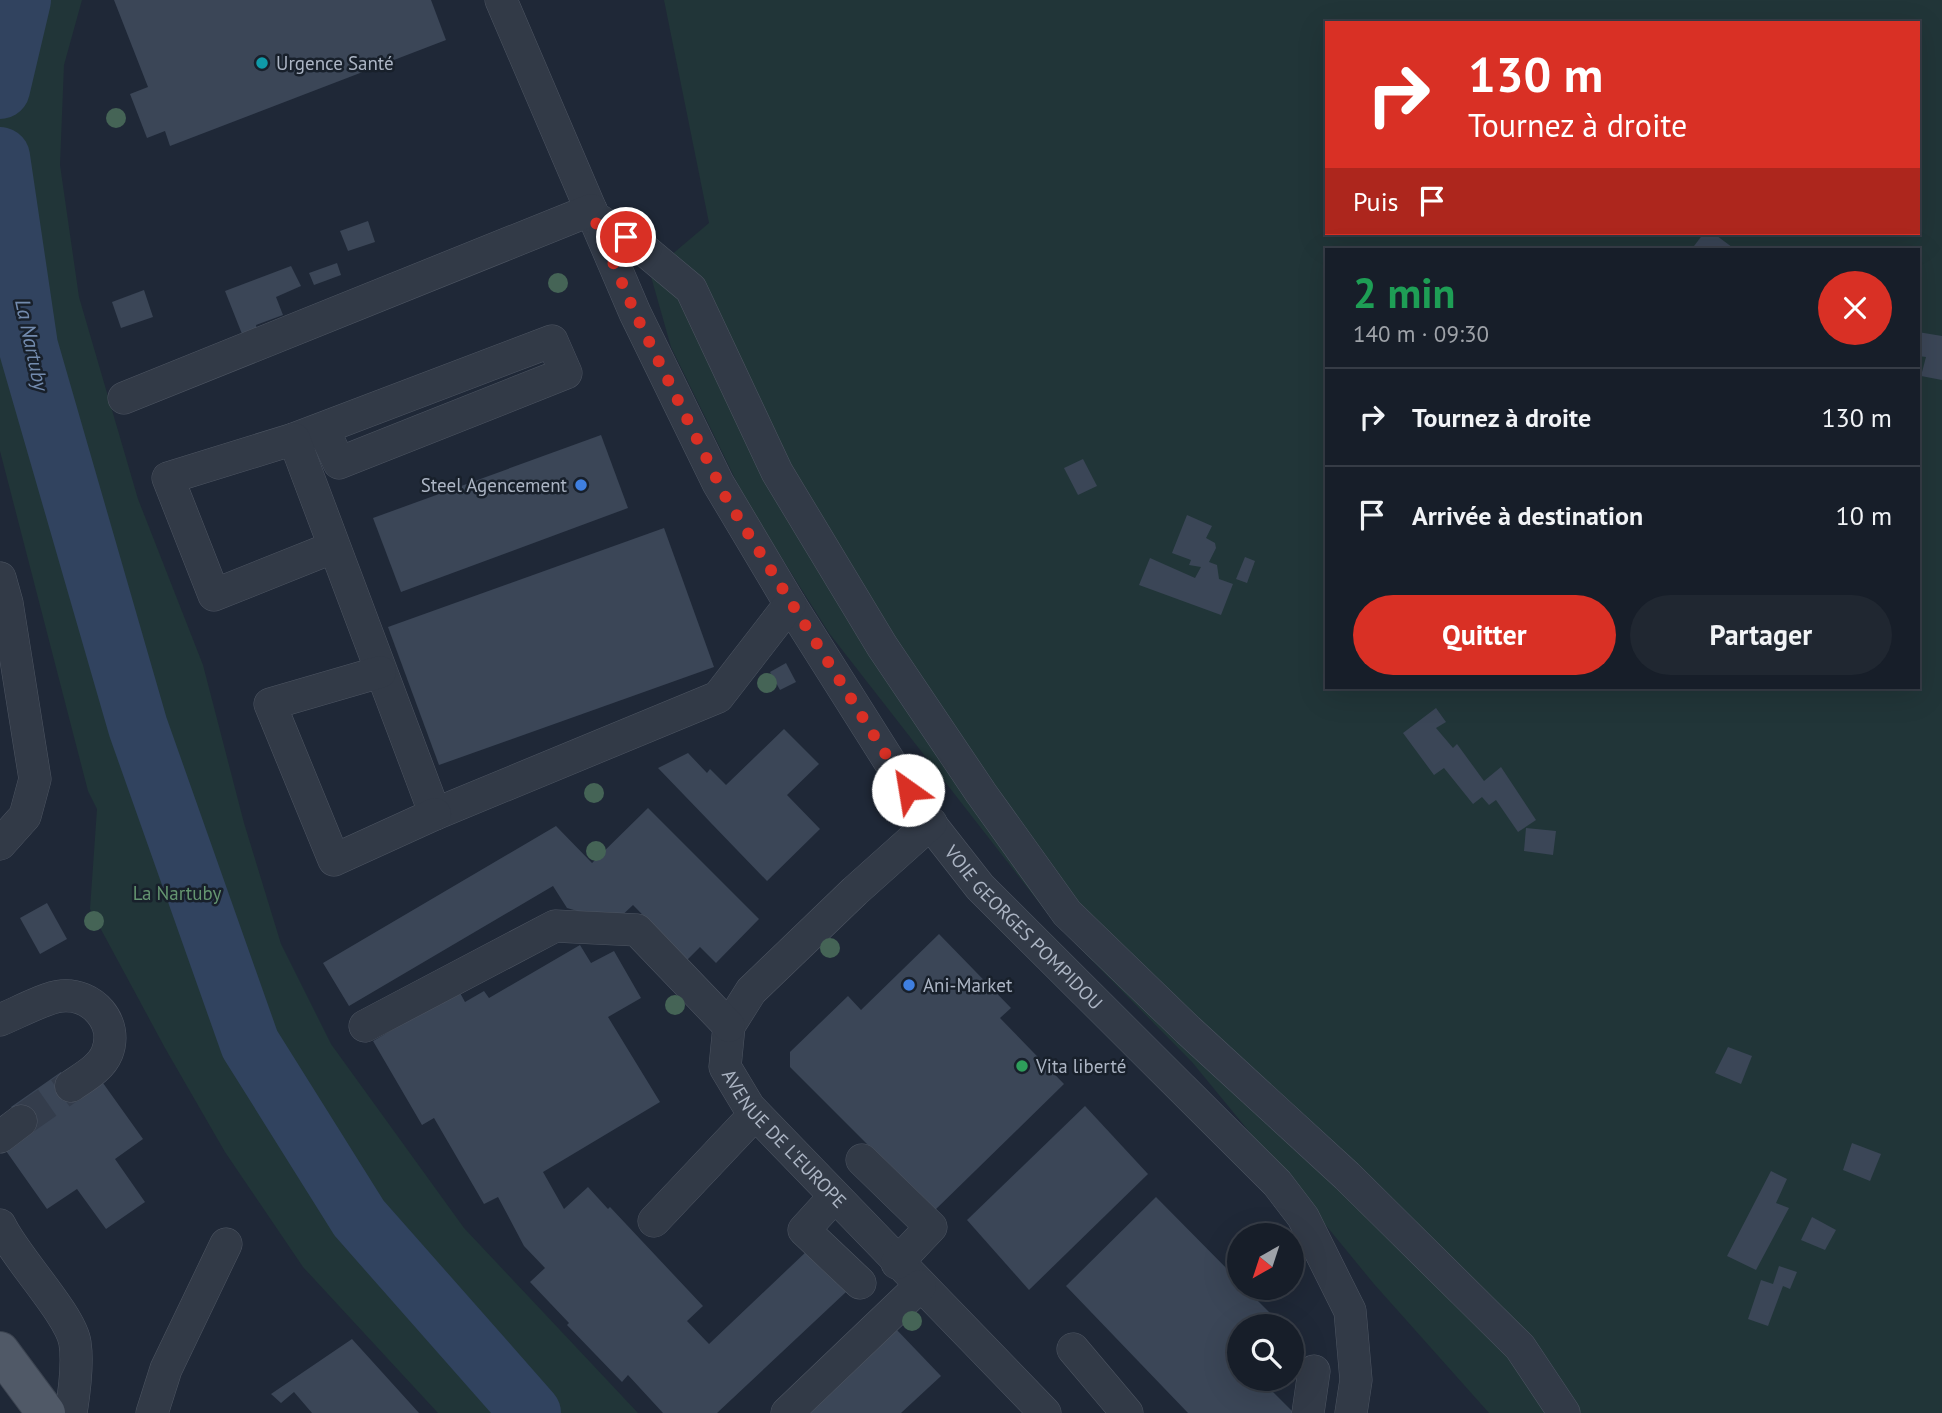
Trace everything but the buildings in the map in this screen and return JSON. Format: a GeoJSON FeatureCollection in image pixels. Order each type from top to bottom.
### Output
{"type":"FeatureCollection","features":[{"type":"Feature","properties":{"kind":"main road"},"geometry":{"type":"LineString","coordinates":[[0,1350],[46,1413]]}},
{"type":"Feature","properties":{"kind":"street","name":"VOIE GEORGES POMPIDOU"},"geometry":{"type":"LineString","coordinates":[[501,0],[635,313],[718,483],[790,604],[931,823],[980,887],[1277,1183],[1303,1216],[1350,1311],[1356,1380],[1351,1413]]}},
{"type":"Feature","properties":{"kind":"street"},"geometry":{"type":"LineString","coordinates":[[124,398],[593,214],[642,248],[691,289],[777,472],[882,646],[981,793],[1067,913],[1188,1030],[1348,1176],[1520,1347],[1564,1413]]}},
{"type":"Feature","properties":{"kind":"street"},"geometry":{"type":"LineString","coordinates":[[309,433],[339,463],[566,373],[552,341],[309,433],[168,478],[214,595],[334,547]]}},
{"type":"Feature","properties":{"kind":"street"},"geometry":{"type":"LineString","coordinates":[[309,433],[334,547],[435,814]]}},
{"type":"Feature","properties":{"kind":"street"},"geometry":{"type":"LineString","coordinates":[[0,578],[8,603],[35,779],[25,816],[0,844]]}},
{"type":"Feature","properties":{"kind":"street"},"geometry":{"type":"LineString","coordinates":[[380,672],[270,704],[334,860],[435,814],[718,697],[790,604]]}},
{"type":"Feature","properties":{"kind":"street","name":"AVENUE DE L'EUROPE"},"geometry":{"type":"LineString","coordinates":[[931,823],[855,891],[751,991],[729,1026],[725,1067],[748,1107],[1045,1413]]}},
{"type":"Feature","properties":{"kind":"street"},"geometry":{"type":"LineString","coordinates":[[365,1026],[555,926],[637,930],[729,1026]]}},
{"type":"Feature","properties":{"kind":"street"},"geometry":{"type":"LineString","coordinates":[[0,1020],[59,995],[76,996],[94,1004],[108,1021],[107,1054],[95,1069],[71,1086]]}},
{"type":"Feature","properties":{"kind":"street"},"geometry":{"type":"LineString","coordinates":[[654,1221],[755,1114]]}},
{"type":"Feature","properties":{"kind":"street"},"geometry":{"type":"LineString","coordinates":[[862,1160],[931,1227],[897,1263]]}},
{"type":"Feature","properties":{"kind":"street"},"geometry":{"type":"LineString","coordinates":[[834,1197],[804,1230],[860,1283]]}},
{"type":"Feature","properties":{"kind":"street"},"geometry":{"type":"LineString","coordinates":[[0,1225],[8,1241],[67,1322],[75,1342],[71,1413]]}},
{"type":"Feature","properties":{"kind":"street"},"geometry":{"type":"LineString","coordinates":[[152,1413],[166,1369],[226,1244]]}},
{"type":"Feature","properties":{"kind":"street"},"geometry":{"type":"LineString","coordinates":[[787,1413],[920,1286]]}},
{"type":"Feature","properties":{"kind":"street"},"geometry":{"type":"LineString","coordinates":[[1073,1349],[1127,1413]]}},
{"type":"Feature","properties":{"kind":"street"},"geometry":{"type":"LineString","coordinates":[[1308,1413],[1314,1371]]}},
{"type":"Feature","properties":{"kind":"green space","name":"La Nartuby"},"geometry":{"type":"Polygon","coordinates":[[[0,0],[82,0],[64,65],[60,165],[79,297],[138,499],[203,665],[244,823],[281,944],[331,1044],[464,1228],[638,1413],[438,1413],[303,1267],[225,1152],[90,909],[97,809],[88,791],[0,451],[0,0]]]}},
{"type":"Feature","properties":{"kind":"green space"},"geometry":{"type":"Polygon","coordinates":[[[664,0],[1942,0],[1942,1413],[1489,1413],[1374,1284],[1192,1062],[1055,923],[829,633],[746,501],[671,347],[650,273],[709,223],[664,0]]]}},
{"type":"Feature","properties":{"kind":"waterway","name":"La Nartuby"},"geometry":{"type":"LineString","coordinates":[[0,89],[21,0]]}},
{"type":"Feature","properties":{"kind":"waterway","name":"La Nartuby"},"geometry":{"type":"LineString","coordinates":[[0,157],[28,346],[138,727],[250,1044],[359,1218],[531,1413]]}},
{"type":"Feature","properties":{"kind":"tunnel"},"geometry":{"type":"LineString","coordinates":[[21,1121],[71,1086]]}},
{"type":"Feature","properties":{"kind":"place","name":"Urgence Santé"},"geometry":{"type":"Point","coordinates":[262,63]}},
{"type":"Feature","properties":{"kind":"place","name":"Steel Agencement"},"geometry":{"type":"Point","coordinates":[581,485]}},
{"type":"Feature","properties":{"kind":"place","name":"Ani-Market"},"geometry":{"type":"Point","coordinates":[909,985]}},
{"type":"Feature","properties":{"kind":"place","name":"Vita liberté"},"geometry":{"type":"Point","coordinates":[1022,1066]}},
{"type":"Feature","properties":{"kind":"route"},"geometry":{"type":"LineString","coordinates":[[626,237],[594,218],[635,313],[726,498],[908,790]]}}]}
